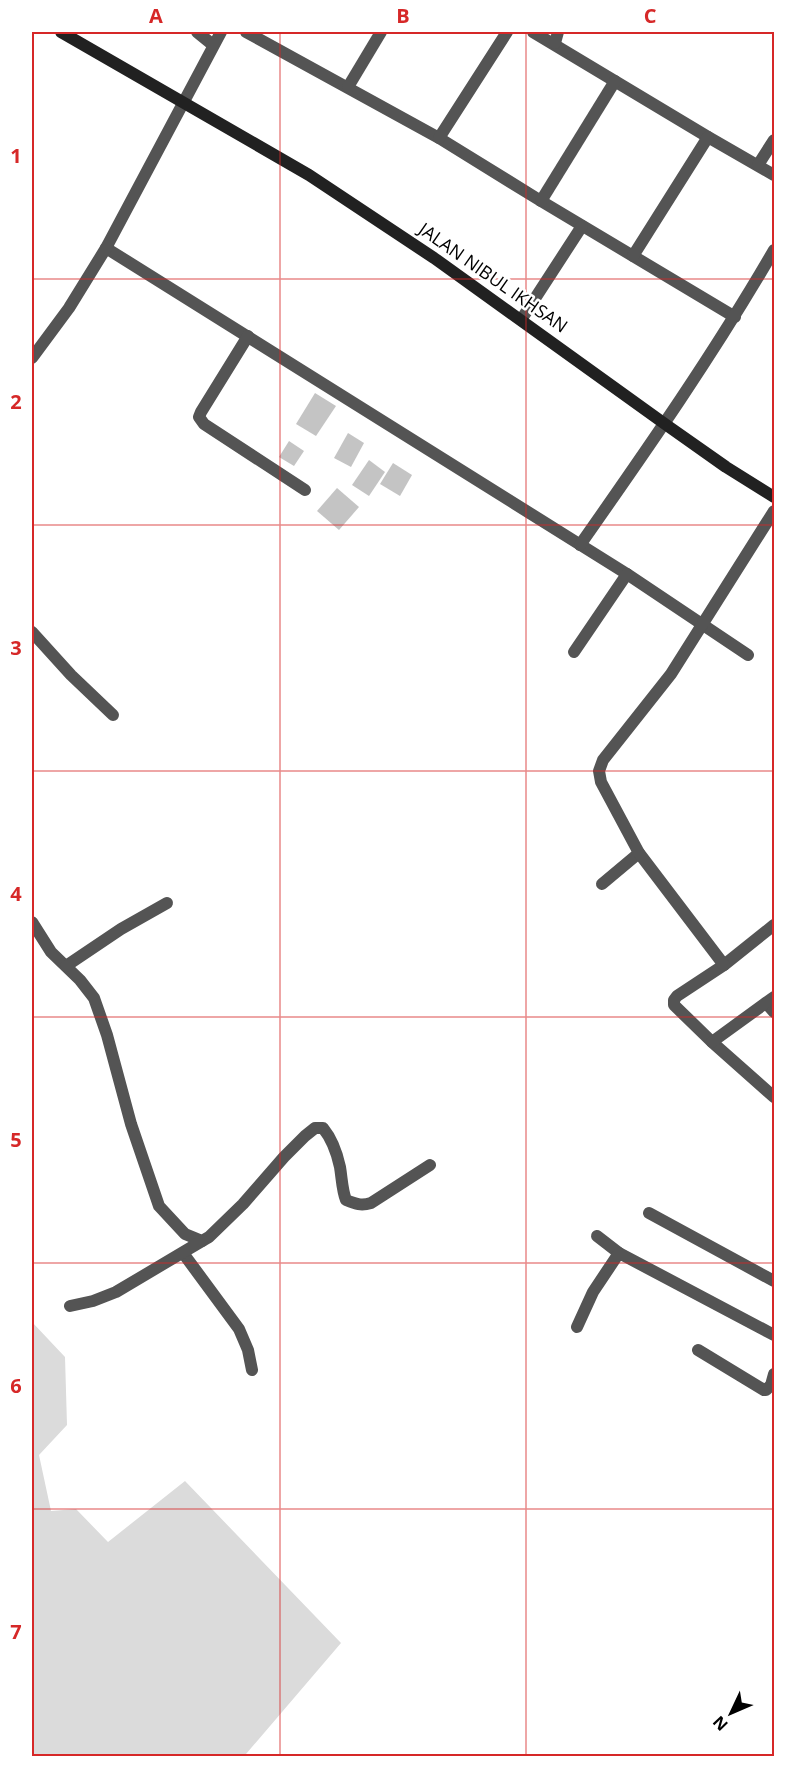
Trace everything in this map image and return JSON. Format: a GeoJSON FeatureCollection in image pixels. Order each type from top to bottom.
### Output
{"type":"FeatureCollection","features":[{"type":"Feature","properties":{"kind":"street","name":"JALAN NIBUL IKHSAN"},"geometry":{"type":"LineString","coordinates":[[61,32],[309,175],[434,258],[665,424],[774,497]]}},
{"type":"Feature","properties":{"kind":"street"},"geometry":{"type":"LineString","coordinates":[[197,32],[213,45]]}},
{"type":"Feature","properties":{"kind":"street"},"geometry":{"type":"LineString","coordinates":[[32,358],[69,308],[106,248],[220,32]]}},
{"type":"Feature","properties":{"kind":"street"},"geometry":{"type":"LineString","coordinates":[[246,32],[439,138],[735,317]]}},
{"type":"Feature","properties":{"kind":"street"},"geometry":{"type":"LineString","coordinates":[[348,87],[381,32]]}},
{"type":"Feature","properties":{"kind":"street"},"geometry":{"type":"LineString","coordinates":[[439,138],[507,32]]}},
{"type":"Feature","properties":{"kind":"street"},"geometry":{"type":"LineString","coordinates":[[532,32],[556,38],[615,81],[774,175]]}},
{"type":"Feature","properties":{"kind":"street"},"geometry":{"type":"LineString","coordinates":[[541,201],[615,81]]}},
{"type":"Feature","properties":{"kind":"street"},"geometry":{"type":"LineString","coordinates":[[633,256],[708,137]]}},
{"type":"Feature","properties":{"kind":"street"},"geometry":{"type":"LineString","coordinates":[[758,165],[774,140]]}},
{"type":"Feature","properties":{"kind":"street"},"geometry":{"type":"LineString","coordinates":[[521,320],[582,226]]}},
{"type":"Feature","properties":{"kind":"street"},"geometry":{"type":"LineString","coordinates":[[106,248],[627,574],[748,655]]}},
{"type":"Feature","properties":{"kind":"street"},"geometry":{"type":"LineString","coordinates":[[580,545],[665,424],[735,317],[774,250]]}},
{"type":"Feature","properties":{"kind":"street"},"geometry":{"type":"LineString","coordinates":[[248,336],[201,412],[201,420],[305,490]]}},
{"type":"Feature","properties":{"kind":"street"},"geometry":{"type":"LineString","coordinates":[[724,965],[639,853],[601,782],[599,771],[603,760],[671,674],[774,511]]}},
{"type":"Feature","properties":{"kind":"street"},"geometry":{"type":"LineString","coordinates":[[574,652],[627,574]]}},
{"type":"Feature","properties":{"kind":"street"},"geometry":{"type":"LineString","coordinates":[[32,632],[71,675],[113,715]]}},
{"type":"Feature","properties":{"kind":"street"},"geometry":{"type":"LineString","coordinates":[[602,884],[639,853]]}},
{"type":"Feature","properties":{"kind":"street"},"geometry":{"type":"LineString","coordinates":[[66,966],[121,929],[167,903]]}},
{"type":"Feature","properties":{"kind":"street"},"geometry":{"type":"LineString","coordinates":[[32,922],[51,952],[80,980],[94,998],[107,1035],[131,1124],[159,1206],[185,1234],[202,1241]]}},
{"type":"Feature","properties":{"kind":"street"},"geometry":{"type":"LineString","coordinates":[[774,925],[724,965],[674,1000],[675,1008],[774,1097]]}},
{"type":"Feature","properties":{"kind":"street"},"geometry":{"type":"LineString","coordinates":[[712,1042],[772,1004]]}},
{"type":"Feature","properties":{"kind":"street"},"geometry":{"type":"LineString","coordinates":[[70,1306],[93,1301],[116,1292],[209,1237],[243,1204],[284,1157],[315,1128],[323,1128],[330,1137],[339,1164],[346,1200],[362,1206],[371,1203],[430,1165]]}},
{"type":"Feature","properties":{"kind":"street"},"geometry":{"type":"LineString","coordinates":[[649,1213],[774,1281]]}},
{"type":"Feature","properties":{"kind":"street"},"geometry":{"type":"LineString","coordinates":[[597,1236],[619,1253],[774,1335]]}},
{"type":"Feature","properties":{"kind":"street"},"geometry":{"type":"LineString","coordinates":[[183,1253],[239,1329],[248,1350],[252,1370]]}},
{"type":"Feature","properties":{"kind":"street"},"geometry":{"type":"LineString","coordinates":[[577,1327],[593,1292],[619,1253]]}},
{"type":"Feature","properties":{"kind":"street"},"geometry":{"type":"LineString","coordinates":[[698,1350],[764,1390],[771,1385],[774,1374]]}},
{"type":"Feature","properties":{"kind":"shaded area"},"geometry":{"type":"Polygon","coordinates":[[[32,1322],[65,1357],[67,1425],[39,1455],[51,1511],[76,1509],[108,1542],[185,1481],[341,1643],[246,1754],[248,1756],[32,1756],[32,1322]]]}},
{"type":"Feature","properties":{"kind":"building"},"geometry":{"type":"Polygon","coordinates":[[[315,393],[336,406],[316,436],[296,424],[315,393]]]}},
{"type":"Feature","properties":{"kind":"building"},"geometry":{"type":"Polygon","coordinates":[[[348,433],[364,443],[351,467],[334,458],[348,433]]]}},
{"type":"Feature","properties":{"kind":"building"},"geometry":{"type":"Polygon","coordinates":[[[289,441],[304,451],[294,466],[279,457],[289,441]]]}},
{"type":"Feature","properties":{"kind":"building"},"geometry":{"type":"Polygon","coordinates":[[[369,460],[385,472],[369,496],[352,485],[369,460]]]}},
{"type":"Feature","properties":{"kind":"building"},"geometry":{"type":"Polygon","coordinates":[[[393,463],[412,475],[400,496],[380,484],[393,463]]]}},
{"type":"Feature","properties":{"kind":"building"},"geometry":{"type":"Polygon","coordinates":[[[337,488],[359,507],[339,530],[317,511],[337,488]]]}}]}
